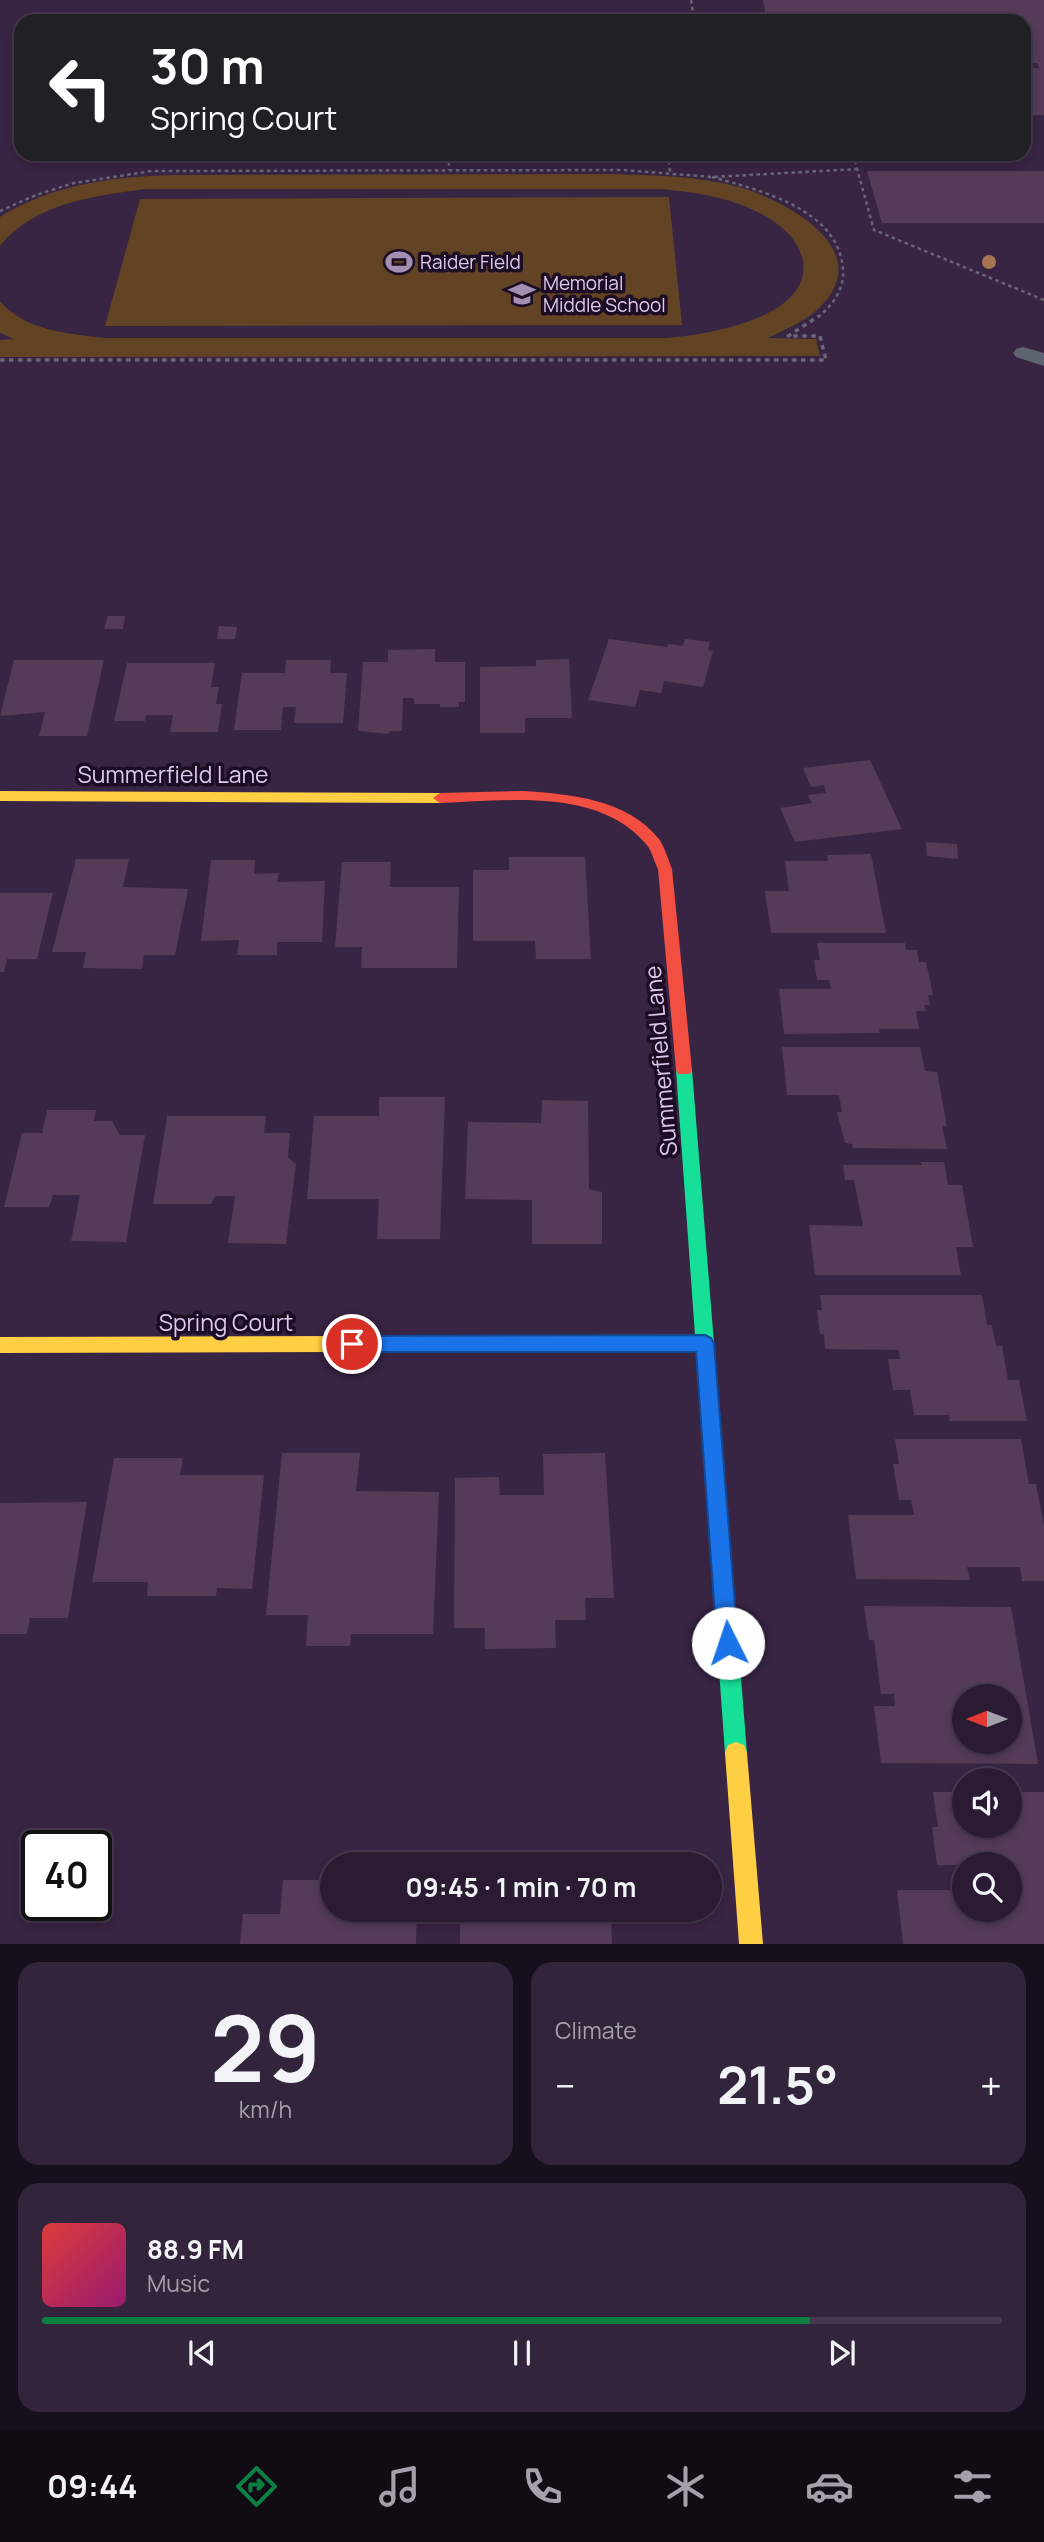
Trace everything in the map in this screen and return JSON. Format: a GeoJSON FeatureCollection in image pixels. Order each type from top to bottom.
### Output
{"type":"FeatureCollection","features":[{"type":"Feature","properties":{"kind":"street","name":"Summerfield Lane"},"geometry":{"type":"LineString","coordinates":[[0,796],[551,798],[593,804],[628,819],[653,841],[665,869],[677,974],[751,1944]]}},
{"type":"Feature","properties":{"kind":"street","name":"Spring Court"},"geometry":{"type":"LineString","coordinates":[[0,1345],[705,1343]]}},
{"type":"Feature","properties":{"kind":"lane"},"geometry":{"type":"LineString","coordinates":[[1023,353],[1044,360]]}},
{"type":"Feature","properties":{"kind":"path"},"geometry":{"type":"LineString","coordinates":[[449,161],[449,170]]}},
{"type":"Feature","properties":{"kind":"path"},"geometry":{"type":"LineString","coordinates":[[669,161],[670,172]]}},
{"type":"Feature","properties":{"kind":"path"},"geometry":{"type":"LineString","coordinates":[[855,161],[874,230],[1044,300]]}},
{"type":"Feature","properties":{"kind":"path"},"geometry":{"type":"LineString","coordinates":[[712,177],[858,169]]}},
{"type":"Feature","properties":{"kind":"path"},"geometry":{"type":"LineString","coordinates":[[0,211],[60,186],[133,173],[449,170],[670,172],[712,177],[753,189],[792,205],[829,232],[840,247],[845,270],[840,292],[827,309],[788,336],[820,336],[826,360],[0,360]]}},
{"type":"Feature","properties":{"kind":"shaded area"},"geometry":{"type":"Polygon","coordinates":[[[611,174],[691,178],[739,187],[779,203],[818,230],[831,246],[838,264],[836,284],[822,305],[810,316],[768,338],[816,339],[820,356],[0,357],[0,340],[14,339],[0,333],[0,301],[21,318],[48,329],[104,338],[667,338],[706,333],[753,320],[774,310],[791,297],[801,281],[803,261],[797,245],[776,223],[734,202],[689,192],[659,189],[146,189],[87,199],[47,211],[29,220],[0,246],[0,217],[20,206],[63,189],[131,177],[611,174]]]}},
{"type":"Feature","properties":{"kind":"shaded area","name":"Raider Field"},"geometry":{"type":"Polygon","coordinates":[[[669,197],[682,325],[105,326],[140,199],[669,197]]]}},
{"type":"Feature","properties":{"kind":"building"},"geometry":{"type":"Polygon","coordinates":[[[763,0],[1044,0],[1044,115],[1031,115],[1031,68],[1039,68],[1037,63],[1031,63],[1031,14],[766,14],[763,0]]]}},
{"type":"Feature","properties":{"kind":"building"},"geometry":{"type":"Polygon","coordinates":[[[867,171],[1044,171],[1044,223],[882,223],[867,171]]]}},
{"type":"Feature","properties":{"kind":"building"},"geometry":{"type":"Polygon","coordinates":[[[108,616],[125,616],[123,629],[104,629],[108,616]]]}},
{"type":"Feature","properties":{"kind":"building"},"geometry":{"type":"Polygon","coordinates":[[[219,626],[237,627],[235,639],[217,639],[219,626]]]}},
{"type":"Feature","properties":{"kind":"building"},"geometry":{"type":"Polygon","coordinates":[[[609,639],[667,647],[668,644],[683,646],[685,639],[710,642],[708,650],[713,651],[703,687],[664,681],[661,693],[640,690],[635,707],[588,700],[609,639]]]}},
{"type":"Feature","properties":{"kind":"building"},"geometry":{"type":"Polygon","coordinates":[[[435,649],[435,662],[465,662],[465,702],[459,702],[459,707],[440,707],[440,704],[414,704],[414,698],[403,698],[402,731],[390,731],[389,734],[358,731],[363,662],[388,662],[388,650],[435,649]]]}},
{"type":"Feature","properties":{"kind":"building"},"geometry":{"type":"Polygon","coordinates":[[[569,659],[572,718],[525,718],[525,733],[480,733],[480,667],[536,666],[536,660],[569,659]]]}},
{"type":"Feature","properties":{"kind":"building"},"geometry":{"type":"Polygon","coordinates":[[[14,660],[104,660],[87,736],[39,736],[45,712],[0,716],[14,660]]]}},
{"type":"Feature","properties":{"kind":"building"},"geometry":{"type":"Polygon","coordinates":[[[286,660],[331,660],[330,673],[347,673],[343,723],[294,723],[296,707],[283,707],[281,730],[234,730],[242,673],[285,673],[286,660]]]}},
{"type":"Feature","properties":{"kind":"building"},"geometry":{"type":"Polygon","coordinates":[[[127,663],[215,663],[211,687],[219,687],[216,704],[222,704],[218,732],[170,732],[173,715],[146,715],[145,721],[114,721],[127,663]]]}},
{"type":"Feature","properties":{"kind":"building"},"geometry":{"type":"Polygon","coordinates":[[[870,760],[902,829],[795,842],[780,808],[812,803],[808,795],[826,793],[824,785],[811,787],[803,768],[870,760]]]}},
{"type":"Feature","properties":{"kind":"building"},"geometry":{"type":"Polygon","coordinates":[[[926,842],[957,844],[958,859],[927,856],[926,842]]]}},
{"type":"Feature","properties":{"kind":"building"},"geometry":{"type":"Polygon","coordinates":[[[871,854],[886,933],[771,933],[765,891],[789,891],[785,861],[828,861],[827,855],[871,854]]]}},
{"type":"Feature","properties":{"kind":"building"},"geometry":{"type":"Polygon","coordinates":[[[509,857],[585,857],[591,959],[536,959],[535,941],[473,941],[473,870],[509,870],[509,857]]]}},
{"type":"Feature","properties":{"kind":"building"},"geometry":{"type":"Polygon","coordinates":[[[76,859],[129,859],[123,887],[188,889],[175,955],[144,955],[142,969],[83,968],[86,952],[52,952],[76,859]]]}},
{"type":"Feature","properties":{"kind":"building"},"geometry":{"type":"Polygon","coordinates":[[[211,860],[255,860],[254,874],[279,873],[277,882],[325,881],[322,942],[277,942],[277,955],[237,955],[239,940],[201,941],[211,860]]]}},
{"type":"Feature","properties":{"kind":"building"},"geometry":{"type":"Polygon","coordinates":[[[342,862],[391,862],[390,887],[459,887],[457,968],[361,968],[362,947],[335,947],[342,862]]]}},
{"type":"Feature","properties":{"kind":"building"},"geometry":{"type":"Polygon","coordinates":[[[0,893],[53,893],[37,959],[7,959],[4,972],[0,972],[0,893]]]}},
{"type":"Feature","properties":{"kind":"building"},"geometry":{"type":"Polygon","coordinates":[[[817,943],[905,943],[906,950],[917,950],[919,962],[926,962],[933,995],[928,995],[930,1005],[924,1005],[926,1011],[916,1011],[919,1029],[879,1029],[880,1033],[784,1034],[779,989],[831,989],[829,980],[817,980],[814,960],[820,960],[817,943]]]}},
{"type":"Feature","properties":{"kind":"building"},"geometry":{"type":"Polygon","coordinates":[[[782,1047],[920,1047],[925,1071],[937,1072],[947,1126],[942,1126],[947,1149],[853,1148],[852,1144],[845,1143],[837,1112],[842,1112],[839,1095],[787,1095],[782,1047]]]}},
{"type":"Feature","properties":{"kind":"building"},"geometry":{"type":"Polygon","coordinates":[[[379,1097],[445,1097],[440,1239],[377,1239],[379,1199],[307,1199],[314,1116],[379,1116],[379,1097]]]}},
{"type":"Feature","properties":{"kind":"building"},"geometry":{"type":"Polygon","coordinates":[[[542,1100],[588,1101],[589,1189],[602,1192],[602,1244],[532,1244],[532,1200],[465,1199],[468,1122],[541,1123],[542,1100]]]}},
{"type":"Feature","properties":{"kind":"building"},"geometry":{"type":"Polygon","coordinates":[[[47,1110],[96,1110],[94,1121],[112,1121],[120,1135],[145,1135],[126,1242],[71,1241],[80,1195],[53,1195],[49,1207],[4,1207],[22,1133],[42,1133],[47,1110]]]}},
{"type":"Feature","properties":{"kind":"building"},"geometry":{"type":"Polygon","coordinates":[[[167,1116],[266,1116],[264,1133],[290,1133],[288,1157],[296,1164],[286,1244],[228,1243],[235,1196],[215,1196],[211,1204],[153,1204],[167,1116]]]}},
{"type":"Feature","properties":{"kind":"building"},"geometry":{"type":"Polygon","coordinates":[[[921,1162],[944,1162],[948,1185],[962,1185],[973,1247],[956,1247],[961,1275],[815,1275],[809,1225],[863,1226],[854,1180],[845,1180],[843,1165],[922,1165],[921,1162]]]}},
{"type":"Feature","properties":{"kind":"building"},"geometry":{"type":"Polygon","coordinates":[[[820,1295],[982,1295],[987,1325],[992,1325],[996,1346],[1002,1346],[1008,1380],[1019,1380],[1027,1421],[950,1421],[949,1415],[914,1415],[910,1390],[893,1390],[888,1359],[900,1359],[899,1350],[825,1349],[817,1310],[822,1310],[820,1295]]]}},
{"type":"Feature","properties":{"kind":"building"},"geometry":{"type":"Polygon","coordinates":[[[895,1439],[1021,1439],[1029,1484],[1036,1484],[1044,1525],[1044,1581],[1022,1581],[1020,1567],[967,1567],[970,1580],[856,1579],[848,1515],[914,1515],[911,1500],[899,1500],[893,1464],[899,1464],[895,1439]]]}},
{"type":"Feature","properties":{"kind":"building"},"geometry":{"type":"Polygon","coordinates":[[[282,1453],[360,1453],[356,1491],[439,1492],[433,1634],[351,1634],[350,1646],[306,1646],[308,1615],[266,1615],[282,1453]]]}},
{"type":"Feature","properties":{"kind":"building"},"geometry":{"type":"Polygon","coordinates":[[[605,1453],[614,1598],[585,1598],[586,1620],[555,1620],[556,1648],[485,1649],[485,1628],[454,1628],[455,1478],[499,1477],[500,1495],[544,1495],[543,1454],[605,1453]]]}},
{"type":"Feature","properties":{"kind":"building"},"geometry":{"type":"Polygon","coordinates":[[[114,1458],[183,1458],[180,1475],[264,1475],[252,1589],[217,1588],[216,1596],[147,1596],[148,1582],[92,1582],[114,1458]]]}},
{"type":"Feature","properties":{"kind":"building"},"geometry":{"type":"Polygon","coordinates":[[[87,1502],[68,1618],[30,1618],[27,1634],[0,1634],[0,1503],[87,1502]]]}},
{"type":"Feature","properties":{"kind":"building"},"geometry":{"type":"Polygon","coordinates":[[[864,1606],[1011,1607],[1038,1764],[881,1763],[874,1706],[895,1706],[894,1694],[881,1694],[874,1640],[869,1640],[864,1606]]]}},
{"type":"Feature","properties":{"kind":"building"},"geometry":{"type":"Polygon","coordinates":[[[933,1792],[952,1792],[952,1838],[1022,1838],[1022,1792],[1044,1792],[1044,1944],[903,1944],[897,1890],[952,1890],[952,1922],[1022,1922],[1022,1852],[952,1852],[952,1865],[937,1865],[932,1827],[938,1827],[933,1792]]]}},
{"type":"Feature","properties":{"kind":"building"},"geometry":{"type":"Polygon","coordinates":[[[283,1880],[320,1880],[320,1922],[417,1922],[416,1944],[240,1944],[243,1914],[280,1914],[283,1880]]]}},
{"type":"Feature","properties":{"kind":"building"},"geometry":{"type":"Polygon","coordinates":[[[460,1922],[611,1922],[612,1944],[460,1944],[460,1922]]]}},
{"type":"Feature","properties":{"kind":"traffic: fast"},"geometry":{"type":"LineString","coordinates":[[684,1070],[736,1753]]}},
{"type":"Feature","properties":{"kind":"traffic: fast"},"geometry":{"type":"LineString","coordinates":[[338,1344],[705,1343]]}},
{"type":"Feature","properties":{"kind":"traffic: slow"},"geometry":{"type":"LineString","coordinates":[[0,796],[440,798]]}},
{"type":"Feature","properties":{"kind":"traffic: slow"},"geometry":{"type":"LineString","coordinates":[[0,1345],[338,1344]]}},
{"type":"Feature","properties":{"kind":"traffic: slow"},"geometry":{"type":"LineString","coordinates":[[736,1753],[751,1944]]}},
{"type":"Feature","properties":{"kind":"traffic: jam"},"geometry":{"type":"LineString","coordinates":[[440,798],[523,796],[580,802],[607,809],[631,822],[651,840],[665,869],[684,1070]]}},
{"type":"Feature","properties":{"kind":"place","name":"Raider Field"},"geometry":{"type":"Point","coordinates":[399,262]}},
{"type":"Feature","properties":{"kind":"place","name":"Memorial Middle School"},"geometry":{"type":"Point","coordinates":[522,294]}},
{"type":"Feature","properties":{"kind":"route"},"geometry":{"type":"LineString","coordinates":[[352,1344],[705,1343],[728,1643]]}}]}
